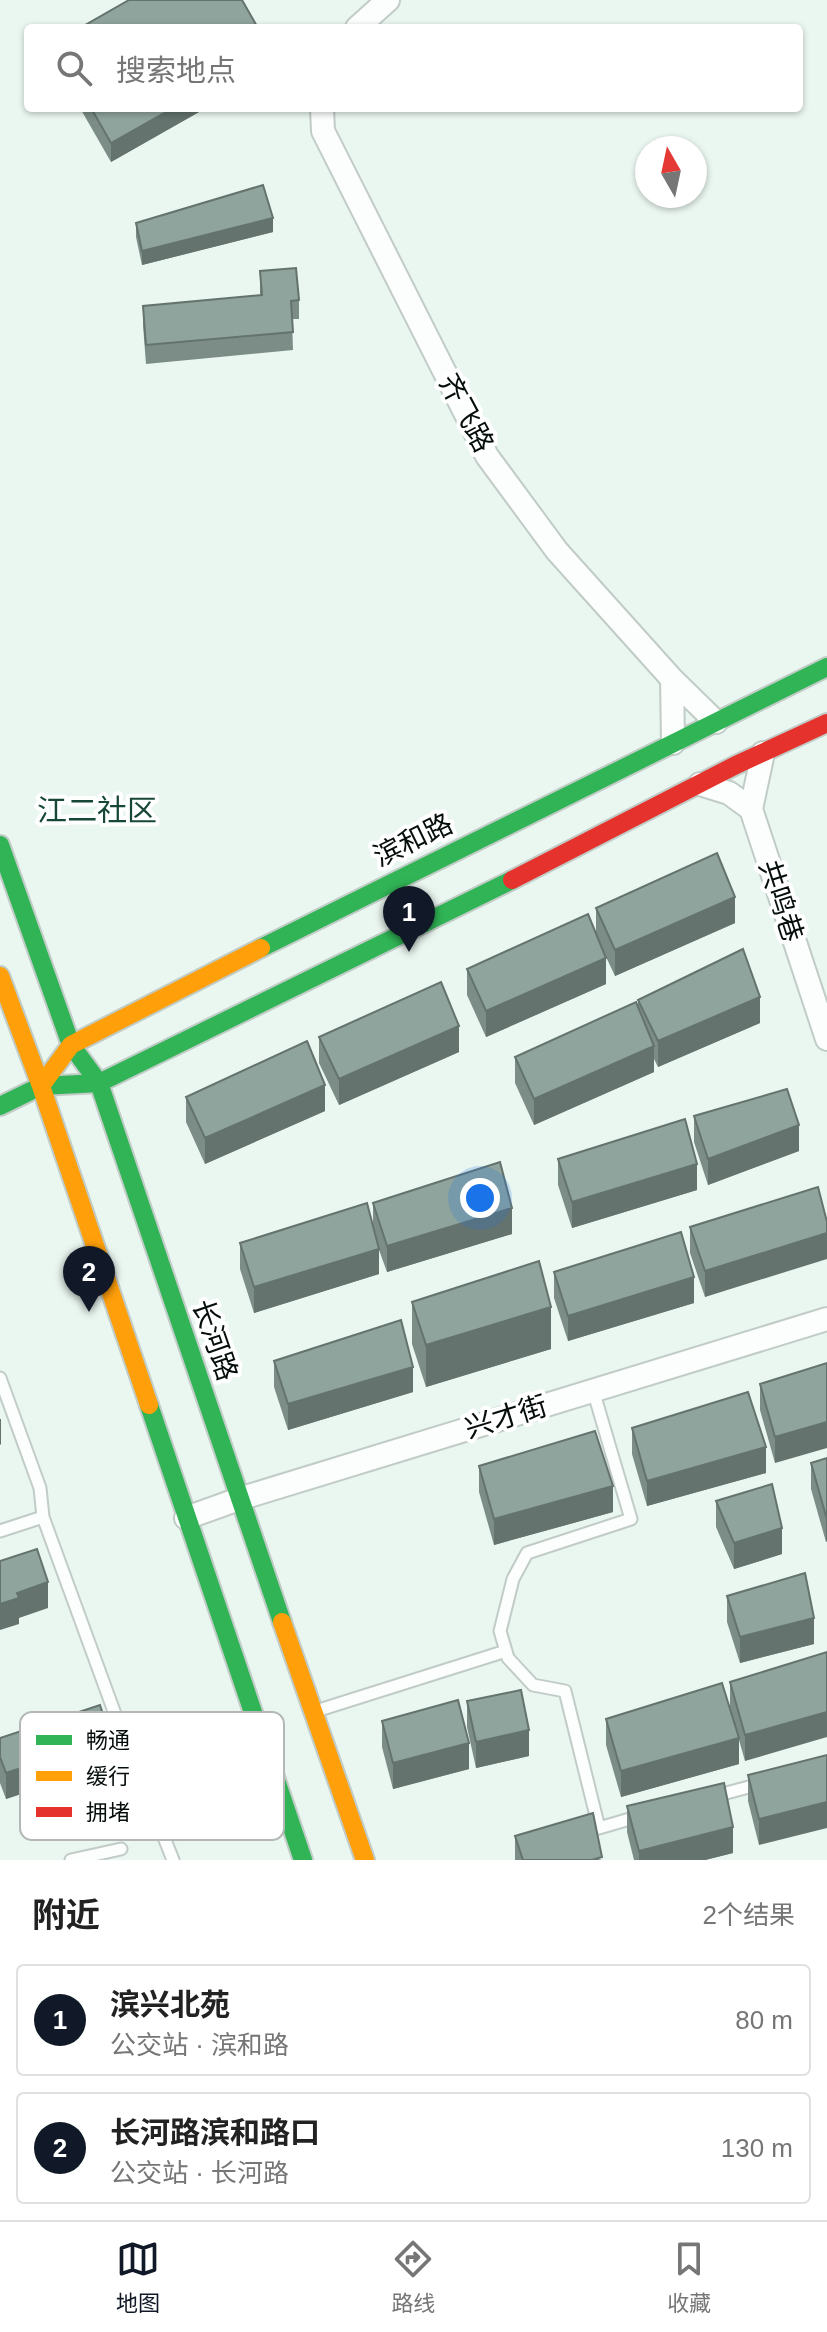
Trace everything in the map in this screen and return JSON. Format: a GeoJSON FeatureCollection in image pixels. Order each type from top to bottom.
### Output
{"type":"FeatureCollection","features":[{"type":"Feature","properties":{"kind":"main road","name":"滨和路"},"geometry":{"type":"LineString","coordinates":[[41,1086],[71,1045],[388,883],[827,667]]}},
{"type":"Feature","properties":{"kind":"main road","name":"滨和路"},"geometry":{"type":"LineString","coordinates":[[0,1106],[41,1086],[99,1083],[408,933],[827,723]]}},
{"type":"Feature","properties":{"kind":"main road","name":"长河路"},"geometry":{"type":"LineString","coordinates":[[0,845],[71,1045],[99,1083],[365,1860]]}},
{"type":"Feature","properties":{"kind":"main road"},"geometry":{"type":"LineString","coordinates":[[0,976],[41,1086],[252,1712]]}},
{"type":"Feature","properties":{"kind":"main road"},"geometry":{"type":"LineString","coordinates":[[284,1804],[303,1860]]}},
{"type":"Feature","properties":{"kind":"street"},"geometry":{"type":"LineString","coordinates":[[361,24],[388,0]]}},
{"type":"Feature","properties":{"kind":"street","name":"齐飞路"},"geometry":{"type":"LineString","coordinates":[[322,112],[323,131],[487,456],[557,551],[672,679],[716,722]]}},
{"type":"Feature","properties":{"kind":"street"},"geometry":{"type":"LineString","coordinates":[[672,679],[673,743]]}},
{"type":"Feature","properties":{"kind":"street"},"geometry":{"type":"LineString","coordinates":[[700,784],[729,793],[751,809],[763,753]]}},
{"type":"Feature","properties":{"kind":"street","name":"共鸣巷"},"geometry":{"type":"LineString","coordinates":[[751,809],[827,1039]]}},
{"type":"Feature","properties":{"kind":"street","name":"兴才街"},"geometry":{"type":"LineString","coordinates":[[186,1518],[239,1499],[827,1319]]}},
{"type":"Feature","properties":{"kind":"lane"},"geometry":{"type":"LineString","coordinates":[[0,1378],[40,1488],[43,1517],[114,1712]]}},
{"type":"Feature","properties":{"kind":"lane"},"geometry":{"type":"LineString","coordinates":[[593,1390],[631,1519],[527,1553],[513,1579],[500,1631],[508,1658],[533,1685],[565,1691],[599,1828],[660,1811]]}},
{"type":"Feature","properties":{"kind":"lane"},"geometry":{"type":"LineString","coordinates":[[0,1531],[43,1517]]}},
{"type":"Feature","properties":{"kind":"lane"},"geometry":{"type":"LineString","coordinates":[[313,1712],[506,1651]]}},
{"type":"Feature","properties":{"kind":"lane"},"geometry":{"type":"LineString","coordinates":[[706,1799],[766,1782]]}},
{"type":"Feature","properties":{"kind":"lane"},"geometry":{"type":"LineString","coordinates":[[165,1840],[173,1860]]}},
{"type":"Feature","properties":{"kind":"lane"},"geometry":{"type":"LineString","coordinates":[[71,1860],[121,1849]]}},
{"type":"Feature","properties":{"kind":"building"},"geometry":{"type":"Polygon","coordinates":[[[129,0],[242,0],[256,24],[87,24],[129,0]]]}},
{"type":"Feature","properties":{"kind":"building"},"geometry":{"type":"Polygon","coordinates":[[[93,112],[166,112],[111,143],[93,112]]]}},
{"type":"Feature","properties":{"kind":"building"},"geometry":{"type":"Polygon","coordinates":[[[263,185],[273,218],[142,251],[136,223],[263,185]]]}},
{"type":"Feature","properties":{"kind":"building"},"geometry":{"type":"Polygon","coordinates":[[[296,268],[299,300],[291,301],[293,332],[146,345],[143,306],[262,295],[260,271],[296,268]]]}},
{"type":"Feature","properties":{"kind":"building"},"geometry":{"type":"Polygon","coordinates":[[[717,853],[735,897],[615,950],[596,908],[717,853]]]}},
{"type":"Feature","properties":{"kind":"building"},"geometry":{"type":"Polygon","coordinates":[[[588,914],[606,958],[486,1011],[467,969],[588,914]]]}},
{"type":"Feature","properties":{"kind":"building"},"geometry":{"type":"Polygon","coordinates":[[[743,949],[760,997],[658,1041],[638,1000],[743,949]]]}},
{"type":"Feature","properties":{"kind":"building"},"geometry":{"type":"Polygon","coordinates":[[[441,982],[459,1026],[339,1079],[319,1037],[441,982]]]}},
{"type":"Feature","properties":{"kind":"building"},"geometry":{"type":"Polygon","coordinates":[[[636,1002],[654,1046],[534,1099],[515,1057],[636,1002]]]}},
{"type":"Feature","properties":{"kind":"building"},"geometry":{"type":"Polygon","coordinates":[[[307,1041],[325,1085],[205,1138],[186,1097],[307,1041]]]}},
{"type":"Feature","properties":{"kind":"building"},"geometry":{"type":"Polygon","coordinates":[[[787,1089],[799,1125],[708,1159],[694,1116],[787,1089]]]}},
{"type":"Feature","properties":{"kind":"building"},"geometry":{"type":"Polygon","coordinates":[[[685,1119],[697,1164],[572,1202],[558,1159],[685,1119]]]}},
{"type":"Feature","properties":{"kind":"building"},"geometry":{"type":"Polygon","coordinates":[[[500,1162],[512,1208],[387,1246],[373,1203],[500,1162]]]}},
{"type":"Feature","properties":{"kind":"building"},"geometry":{"type":"Polygon","coordinates":[[[818,1187],[827,1233],[705,1271],[690,1227],[818,1187]]]}},
{"type":"Feature","properties":{"kind":"building"},"geometry":{"type":"Polygon","coordinates":[[[367,1203],[379,1249],[254,1287],[240,1243],[367,1203]]]}},
{"type":"Feature","properties":{"kind":"building"},"geometry":{"type":"Polygon","coordinates":[[[681,1232],[694,1277],[568,1316],[554,1272],[681,1232]]]}},
{"type":"Feature","properties":{"kind":"building"},"geometry":{"type":"Polygon","coordinates":[[[539,1261],[551,1307],[426,1345],[412,1302],[539,1261]]]}},
{"type":"Feature","properties":{"kind":"building"},"geometry":{"type":"Polygon","coordinates":[[[401,1320],[413,1367],[288,1404],[274,1361],[401,1320]]]}},
{"type":"Feature","properties":{"kind":"building"},"geometry":{"type":"Polygon","coordinates":[[[827,1363],[827,1422],[775,1437],[760,1384],[827,1363]]]}},
{"type":"Feature","properties":{"kind":"building"},"geometry":{"type":"Polygon","coordinates":[[[748,1392],[766,1447],[647,1481],[632,1428],[748,1392]]]}},
{"type":"Feature","properties":{"kind":"building"},"geometry":{"type":"Polygon","coordinates":[[[595,1431],[613,1486],[494,1519],[479,1466],[595,1431]]]}},
{"type":"Feature","properties":{"kind":"building"},"geometry":{"type":"Polygon","coordinates":[[[827,1458],[827,1515],[826,1516],[811,1463],[827,1458]]]}},
{"type":"Feature","properties":{"kind":"building"},"geometry":{"type":"Polygon","coordinates":[[[772,1484],[782,1528],[734,1543],[716,1501],[772,1484]]]}},
{"type":"Feature","properties":{"kind":"building"},"geometry":{"type":"Polygon","coordinates":[[[37,1549],[48,1582],[17,1593],[19,1598],[0,1604],[0,1561],[37,1549]]]}},
{"type":"Feature","properties":{"kind":"building"},"geometry":{"type":"Polygon","coordinates":[[[805,1573],[814,1618],[740,1637],[727,1596],[805,1573]]]}},
{"type":"Feature","properties":{"kind":"building"},"geometry":{"type":"Polygon","coordinates":[[[827,1652],[827,1712],[745,1735],[730,1682],[827,1652]]]}},
{"type":"Feature","properties":{"kind":"building"},"geometry":{"type":"Polygon","coordinates":[[[722,1683],[739,1738],[621,1771],[606,1719],[722,1683]]]}},
{"type":"Feature","properties":{"kind":"building"},"geometry":{"type":"Polygon","coordinates":[[[521,1690],[529,1730],[476,1742],[467,1701],[521,1690]]]}},
{"type":"Feature","properties":{"kind":"building"},"geometry":{"type":"Polygon","coordinates":[[[458,1700],[469,1743],[393,1763],[382,1721],[458,1700]]]}},
{"type":"Feature","properties":{"kind":"building"},"geometry":{"type":"Polygon","coordinates":[[[100,1705],[102,1712],[79,1712],[100,1705]]]}},
{"type":"Feature","properties":{"kind":"building"},"geometry":{"type":"Polygon","coordinates":[[[20,1731],[20,1768],[6,1773],[0,1757],[0,1738],[20,1731]]]}},
{"type":"Feature","properties":{"kind":"building"},"geometry":{"type":"Polygon","coordinates":[[[827,1755],[827,1802],[759,1819],[748,1775],[827,1755]]]}},
{"type":"Feature","properties":{"kind":"building"},"geometry":{"type":"Polygon","coordinates":[[[724,1783],[733,1827],[639,1851],[627,1806],[724,1783]]]}},
{"type":"Feature","properties":{"kind":"building"},"geometry":{"type":"Polygon","coordinates":[[[593,1813],[602,1857],[592,1860],[523,1860],[515,1836],[593,1813]]]}},
{"type":"Feature","properties":{"kind":"traffic: fast"},"geometry":{"type":"LineString","coordinates":[[261,948],[827,667]]}},
{"type":"Feature","properties":{"kind":"traffic: fast"},"geometry":{"type":"LineString","coordinates":[[0,845],[71,1045],[99,1083],[282,1622]]}},
{"type":"Feature","properties":{"kind":"traffic: fast"},"geometry":{"type":"LineString","coordinates":[[0,1106],[41,1086],[99,1083],[512,880]]}},
{"type":"Feature","properties":{"kind":"traffic: fast"},"geometry":{"type":"LineString","coordinates":[[149,1405],[253,1712]]}},
{"type":"Feature","properties":{"kind":"traffic: fast"},"geometry":{"type":"LineString","coordinates":[[284,1804],[303,1860]]}},
{"type":"Feature","properties":{"kind":"traffic: slow"},"geometry":{"type":"LineString","coordinates":[[41,1086],[71,1045],[261,948]]}},
{"type":"Feature","properties":{"kind":"traffic: slow"},"geometry":{"type":"LineString","coordinates":[[0,976],[41,1086],[149,1405]]}},
{"type":"Feature","properties":{"kind":"traffic: slow"},"geometry":{"type":"LineString","coordinates":[[282,1622],[365,1860]]}},
{"type":"Feature","properties":{"kind":"traffic: jam"},"geometry":{"type":"LineString","coordinates":[[512,880],[736,765],[827,723]]}},
{"type":"Feature","properties":{"kind":"place","name":"滨兴北苑"},"geometry":{"type":"Point","coordinates":[409,952]}},
{"type":"Feature","properties":{"kind":"place","name":"长河路滨和路口"},"geometry":{"type":"Point","coordinates":[89,1312]}},
{"type":"Feature","properties":{"kind":"district","name":"江二社区"},"geometry":{"type":"Point","coordinates":[97,810]}}]}
